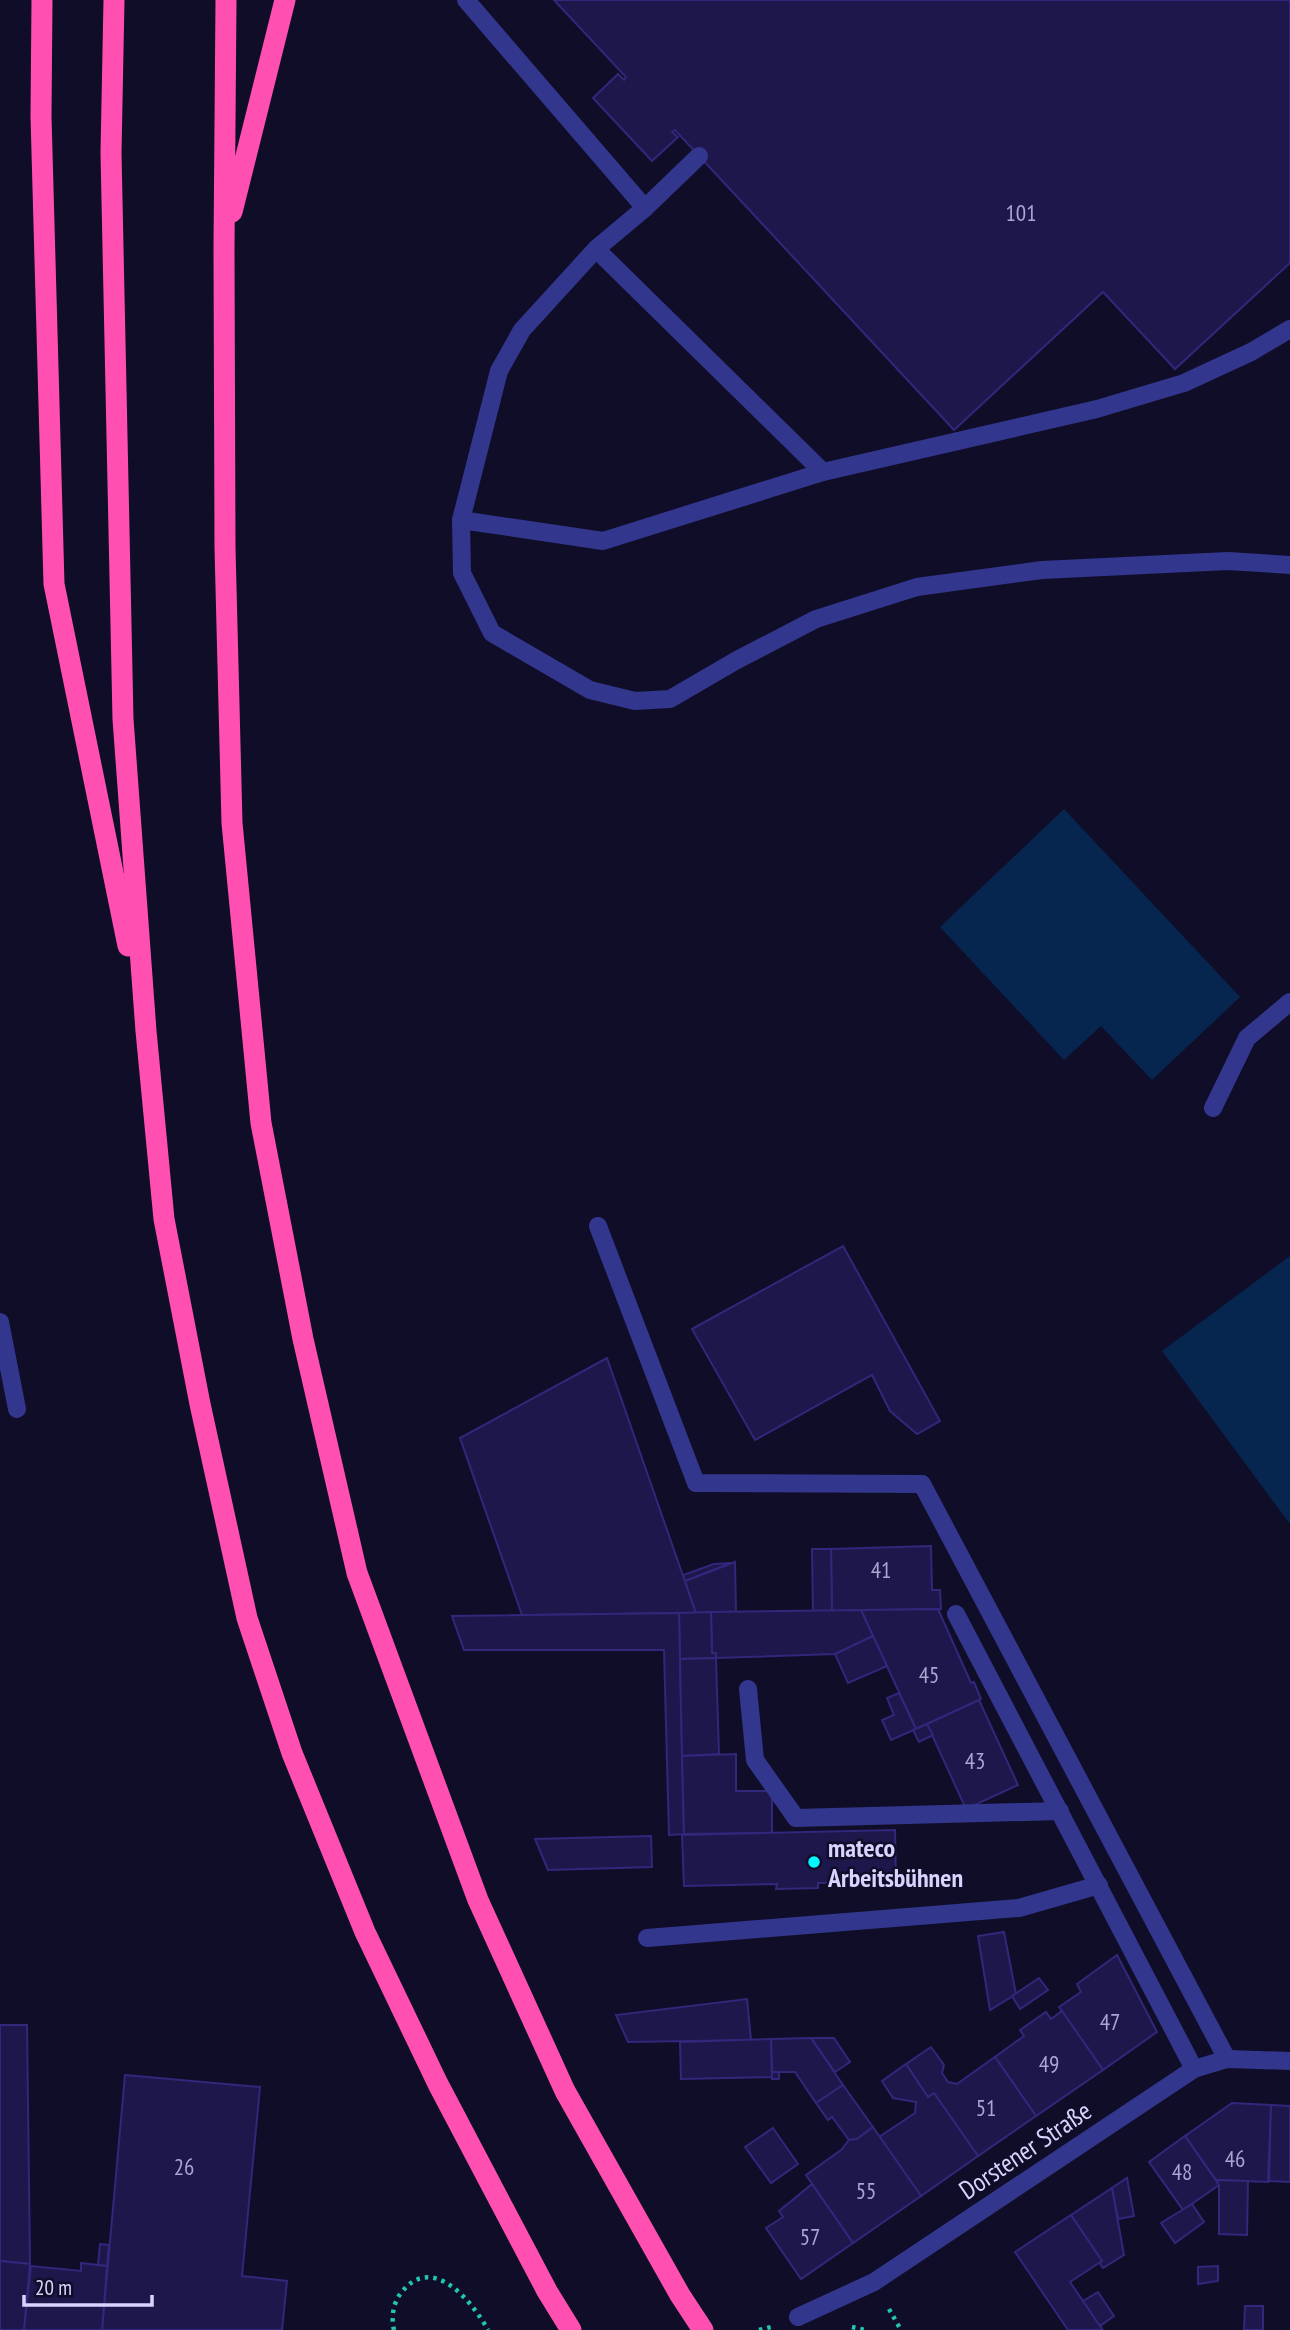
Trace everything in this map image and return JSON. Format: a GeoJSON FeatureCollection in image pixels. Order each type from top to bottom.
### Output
{"type":"FeatureCollection","features":[{"type":"Feature","properties":{"kind":"highway"},"geometry":{"type":"LineString","coordinates":[[42,0],[41,116],[54,584],[146,1031]]}},
{"type":"Feature","properties":{"kind":"highway"},"geometry":{"type":"LineString","coordinates":[[114,0],[111,153],[123,719],[146,1031],[164,1219],[200,1404],[247,1618],[292,1753],[365,1932],[438,2084],[547,2291],[571,2330]]}},
{"type":"Feature","properties":{"kind":"highway"},"geometry":{"type":"LineString","coordinates":[[226,0],[225,548],[232,823],[261,1123],[306,1352],[357,1573],[478,1900],[565,2091],[680,2295],[703,2330]]}},
{"type":"Feature","properties":{"kind":"highway"},"geometry":{"type":"LineString","coordinates":[[224,248],[285,0]]}},
{"type":"Feature","properties":{"kind":"street"},"geometry":{"type":"LineString","coordinates":[[466,0],[645,208]]}},
{"type":"Feature","properties":{"kind":"street"},"geometry":{"type":"LineString","coordinates":[[699,156],[645,208],[596,249],[522,330],[499,371],[461,520],[462,573],[492,634],[590,690],[635,701],[670,699],[816,619],[917,587],[1042,570],[1228,561],[1290,565]]}},
{"type":"Feature","properties":{"kind":"street"},"geometry":{"type":"LineString","coordinates":[[596,249],[823,472]]}},
{"type":"Feature","properties":{"kind":"street"},"geometry":{"type":"LineString","coordinates":[[461,520],[603,541],[823,472],[1097,409],[1184,383],[1251,352],[1290,328]]}},
{"type":"Feature","properties":{"kind":"street"},"geometry":{"type":"LineString","coordinates":[[1213,1108],[1247,1038],[1290,1002]]}},
{"type":"Feature","properties":{"kind":"street"},"geometry":{"type":"LineString","coordinates":[[598,1226],[696,1483],[922,1484],[1227,2059]]}},
{"type":"Feature","properties":{"kind":"street"},"geometry":{"type":"LineString","coordinates":[[0,1322],[17,1409]]}},
{"type":"Feature","properties":{"kind":"street"},"geometry":{"type":"LineString","coordinates":[[956,1614],[1194,2069]]}},
{"type":"Feature","properties":{"kind":"street"},"geometry":{"type":"LineString","coordinates":[[748,1689],[755,1760],[796,1818],[1060,1811]]}},
{"type":"Feature","properties":{"kind":"street"},"geometry":{"type":"LineString","coordinates":[[647,1938],[1020,1908],[1099,1885]]}},
{"type":"Feature","properties":{"kind":"street","name":"Dorstener Straße"},"geometry":{"type":"LineString","coordinates":[[798,2317],[874,2281],[1194,2069],[1227,2059],[1290,2061]]}},
{"type":"Feature","properties":{"kind":"path"},"geometry":{"type":"LineString","coordinates":[[394,2330],[392,2323],[396,2302],[409,2284],[420,2278],[440,2280],[466,2297],[478,2311],[488,2330]]}},
{"type":"Feature","properties":{"kind":"water"},"geometry":{"type":"Polygon","coordinates":[[[1064,809],[1240,997],[1152,1080],[1101,1026],[1064,1060],[940,927],[1064,809]]]}},
{"type":"Feature","properties":{"kind":"water"},"geometry":{"type":"Polygon","coordinates":[[[1290,1256],[1290,1524],[1162,1351],[1290,1256]]]}},
{"type":"Feature","properties":{"kind":"building"},"geometry":{"type":"Polygon","coordinates":[[[554,0],[1290,0],[1290,263],[1175,369],[1103,292],[954,430],[675,130],[672,132],[678,137],[652,161],[593,98],[618,74],[624,80],[626,77],[554,0]]]}},
{"type":"Feature","properties":{"kind":"building"},"geometry":{"type":"Polygon","coordinates":[[[843,1246],[940,1421],[917,1434],[890,1411],[872,1375],[755,1440],[692,1329],[843,1246]]]}},
{"type":"Feature","properties":{"kind":"building"},"geometry":{"type":"Polygon","coordinates":[[[607,1358],[696,1613],[522,1615],[460,1438],[607,1358]]]}},
{"type":"Feature","properties":{"kind":"building"},"geometry":{"type":"Polygon","coordinates":[[[931,1546],[932,1590],[940,1590],[941,1609],[832,1611],[831,1549],[931,1546]]]}},
{"type":"Feature","properties":{"kind":"building"},"geometry":{"type":"Polygon","coordinates":[[[812,1549],[831,1549],[832,1611],[813,1611],[812,1549]]]}},
{"type":"Feature","properties":{"kind":"building"},"geometry":{"type":"Polygon","coordinates":[[[735,1562],[736,1612],[696,1613],[685,1581],[735,1562]]]}},
{"type":"Feature","properties":{"kind":"building"},"geometry":{"type":"Polygon","coordinates":[[[731,1563],[685,1581],[683,1575],[714,1564],[731,1563]]]}},
{"type":"Feature","properties":{"kind":"building"},"geometry":{"type":"Polygon","coordinates":[[[938,1609],[971,1683],[974,1682],[981,1699],[916,1729],[861,1610],[938,1609]]]}},
{"type":"Feature","properties":{"kind":"building"},"geometry":{"type":"Polygon","coordinates":[[[861,1610],[873,1636],[835,1654],[716,1658],[716,1653],[712,1653],[711,1612],[861,1610]]]}},
{"type":"Feature","properties":{"kind":"building"},"geometry":{"type":"Polygon","coordinates":[[[711,1612],[712,1653],[716,1653],[716,1658],[680,1659],[679,1613],[711,1612]]]}},
{"type":"Feature","properties":{"kind":"building"},"geometry":{"type":"Polygon","coordinates":[[[679,1613],[684,1834],[669,1835],[664,1650],[464,1650],[452,1616],[679,1613]]]}},
{"type":"Feature","properties":{"kind":"building"},"geometry":{"type":"Polygon","coordinates":[[[873,1636],[887,1666],[848,1683],[835,1654],[873,1636]]]}},
{"type":"Feature","properties":{"kind":"building"},"geometry":{"type":"Polygon","coordinates":[[[716,1658],[719,1754],[682,1756],[680,1659],[716,1658]]]}},
{"type":"Feature","properties":{"kind":"building"},"geometry":{"type":"Polygon","coordinates":[[[899,1693],[916,1729],[891,1740],[882,1720],[894,1715],[887,1698],[899,1693]]]}},
{"type":"Feature","properties":{"kind":"building"},"geometry":{"type":"Polygon","coordinates":[[[979,1700],[1018,1785],[966,1809],[927,1724],[979,1700]]]}},
{"type":"Feature","properties":{"kind":"building"},"geometry":{"type":"Polygon","coordinates":[[[927,1724],[933,1735],[919,1742],[913,1730],[927,1724]]]}},
{"type":"Feature","properties":{"kind":"building"},"geometry":{"type":"Polygon","coordinates":[[[736,1754],[736,1791],[772,1791],[772,1833],[684,1834],[682,1756],[736,1754]]]}},
{"type":"Feature","properties":{"kind":"building"},"geometry":{"type":"Polygon","coordinates":[[[895,1830],[896,1881],[818,1883],[818,1888],[776,1889],[777,1884],[684,1886],[682,1835],[895,1830]]]}},
{"type":"Feature","properties":{"kind":"building"},"geometry":{"type":"Polygon","coordinates":[[[651,1836],[652,1867],[548,1870],[535,1839],[651,1836]]]}},
{"type":"Feature","properties":{"kind":"building"},"geometry":{"type":"Polygon","coordinates":[[[1004,1932],[1016,1994],[990,2010],[978,1936],[1004,1932]]]}},
{"type":"Feature","properties":{"kind":"building"},"geometry":{"type":"Polygon","coordinates":[[[1117,1955],[1157,2032],[1103,2070],[1059,2007],[1081,1992],[1077,1984],[1117,1955]]]}},
{"type":"Feature","properties":{"kind":"building"},"geometry":{"type":"Polygon","coordinates":[[[1039,1978],[1048,1990],[1020,2009],[1012,1996],[1039,1978]]]}},
{"type":"Feature","properties":{"kind":"building"},"geometry":{"type":"Polygon","coordinates":[[[747,1999],[751,2040],[628,2042],[616,2015],[747,1999]]]}},
{"type":"Feature","properties":{"kind":"building"},"geometry":{"type":"Polygon","coordinates":[[[1062,2011],[1103,2070],[1036,2116],[995,2057],[1024,2036],[1020,2030],[1046,2012],[1051,2019],[1062,2011]]]}},
{"type":"Feature","properties":{"kind":"building"},"geometry":{"type":"Polygon","coordinates":[[[0,2025],[27,2025],[30,2264],[0,2261],[0,2025]]]}},
{"type":"Feature","properties":{"kind":"building"},"geometry":{"type":"Polygon","coordinates":[[[811,2038],[834,2038],[850,2062],[835,2072],[811,2038]]]}},
{"type":"Feature","properties":{"kind":"building"},"geometry":{"type":"Polygon","coordinates":[[[811,2038],[843,2085],[816,2103],[795,2072],[772,2072],[771,2039],[811,2038]]]}},
{"type":"Feature","properties":{"kind":"building"},"geometry":{"type":"Polygon","coordinates":[[[771,2039],[772,2077],[681,2079],[680,2042],[771,2039]]]}},
{"type":"Feature","properties":{"kind":"building"},"geometry":{"type":"Polygon","coordinates":[[[931,2047],[944,2065],[942,2073],[948,2082],[957,2084],[995,2057],[1036,2116],[978,2156],[934,2093],[928,2097],[906,2064],[931,2047]]]}},
{"type":"Feature","properties":{"kind":"building"},"geometry":{"type":"Polygon","coordinates":[[[906,2064],[928,2097],[934,2093],[978,2156],[921,2196],[879,2137],[915,2113],[916,2102],[893,2098],[882,2081],[906,2064]]]}},
{"type":"Feature","properties":{"kind":"building"},"geometry":{"type":"Polygon","coordinates":[[[772,2072],[779,2072],[779,2079],[772,2079],[772,2072]]]}},
{"type":"Feature","properties":{"kind":"building"},"geometry":{"type":"Polygon","coordinates":[[[125,2075],[260,2087],[242,2276],[287,2281],[282,2330],[102,2330],[125,2075]]]}},
{"type":"Feature","properties":{"kind":"building"},"geometry":{"type":"Polygon","coordinates":[[[843,2085],[873,2127],[857,2139],[849,2140],[832,2117],[828,2120],[816,2103],[843,2085]]]}},
{"type":"Feature","properties":{"kind":"building"},"geometry":{"type":"Polygon","coordinates":[[[1232,2103],[1271,2105],[1268,2182],[1216,2180],[1185,2136],[1232,2103]]]}},
{"type":"Feature","properties":{"kind":"building"},"geometry":{"type":"Polygon","coordinates":[[[1271,2105],[1290,2106],[1290,2182],[1269,2181],[1271,2105]]]}},
{"type":"Feature","properties":{"kind":"building"},"geometry":{"type":"Polygon","coordinates":[[[873,2127],[921,2196],[853,2243],[806,2175],[841,2150],[849,2140],[857,2139],[873,2127]]]}},
{"type":"Feature","properties":{"kind":"building"},"geometry":{"type":"Polygon","coordinates":[[[773,2128],[798,2164],[771,2183],[745,2147],[773,2128]]]}},
{"type":"Feature","properties":{"kind":"building"},"geometry":{"type":"Polygon","coordinates":[[[1185,2136],[1219,2185],[1183,2210],[1149,2162],[1185,2136]]]}},
{"type":"Feature","properties":{"kind":"building"},"geometry":{"type":"Polygon","coordinates":[[[1127,2178],[1134,2216],[1118,2219],[1112,2188],[1127,2178]]]}},
{"type":"Feature","properties":{"kind":"building"},"geometry":{"type":"Polygon","coordinates":[[[1216,2180],[1248,2181],[1247,2235],[1219,2234],[1219,2185],[1216,2180]]]}},
{"type":"Feature","properties":{"kind":"building"},"geometry":{"type":"Polygon","coordinates":[[[812,2184],[853,2243],[801,2279],[766,2228],[783,2217],[779,2211],[812,2184]]]}},
{"type":"Feature","properties":{"kind":"building"},"geometry":{"type":"Polygon","coordinates":[[[1112,2188],[1124,2255],[1103,2268],[1099,2262],[1102,2261],[1071,2215],[1112,2188]]]}},
{"type":"Feature","properties":{"kind":"building"},"geometry":{"type":"Polygon","coordinates":[[[1192,2204],[1204,2222],[1175,2243],[1161,2223],[1192,2204]]]}},
{"type":"Feature","properties":{"kind":"building"},"geometry":{"type":"Polygon","coordinates":[[[1071,2215],[1102,2261],[1070,2282],[1103,2330],[1068,2330],[1015,2252],[1071,2215]]]}},
{"type":"Feature","properties":{"kind":"building"},"geometry":{"type":"Polygon","coordinates":[[[100,2244],[109,2245],[107,2266],[98,2265],[100,2244]]]}},
{"type":"Feature","properties":{"kind":"building"},"geometry":{"type":"Polygon","coordinates":[[[0,2261],[30,2264],[24,2330],[0,2330],[0,2261]]]}},
{"type":"Feature","properties":{"kind":"building"},"geometry":{"type":"Polygon","coordinates":[[[81,2263],[107,2266],[102,2330],[24,2330],[31,2266],[81,2271],[81,2263]]]}},
{"type":"Feature","properties":{"kind":"building"},"geometry":{"type":"Polygon","coordinates":[[[1218,2266],[1218,2281],[1198,2284],[1198,2267],[1218,2266]]]}},
{"type":"Feature","properties":{"kind":"building"},"geometry":{"type":"Polygon","coordinates":[[[1098,2292],[1114,2316],[1100,2326],[1083,2301],[1098,2292]]]}},
{"type":"Feature","properties":{"kind":"building"},"geometry":{"type":"Polygon","coordinates":[[[1245,2306],[1263,2306],[1263,2330],[1244,2330],[1245,2306]]]}},
{"type":"Feature","properties":{"kind":"place","name":"mateco Arbeitsbühnen"},"geometry":{"type":"Point","coordinates":[814,1862]}}]}
